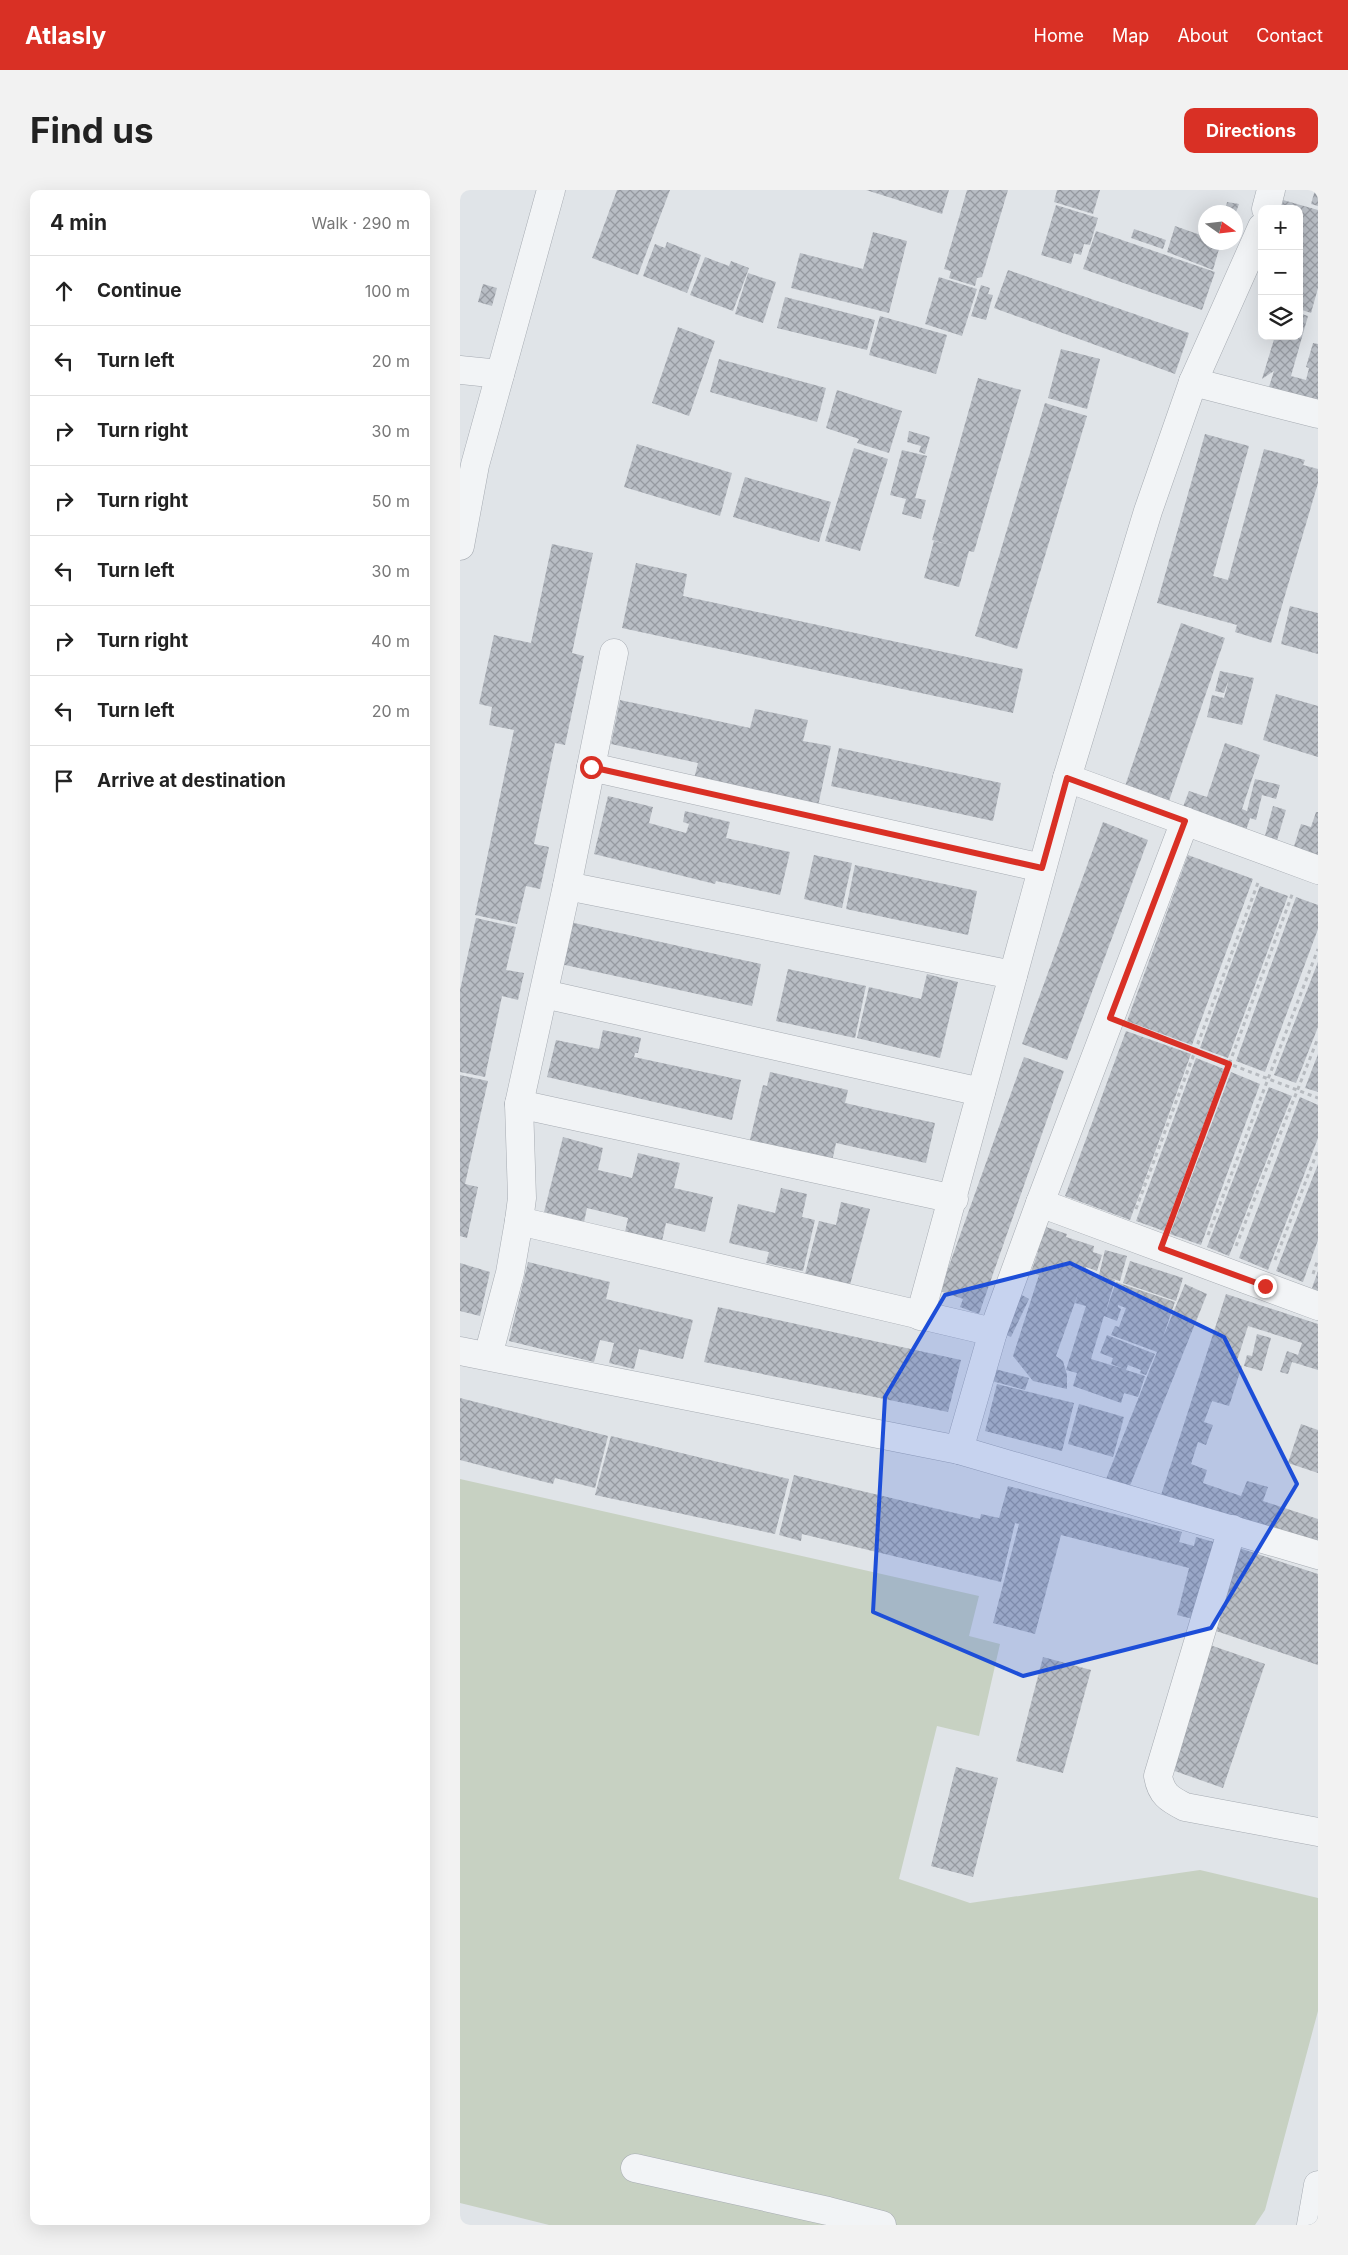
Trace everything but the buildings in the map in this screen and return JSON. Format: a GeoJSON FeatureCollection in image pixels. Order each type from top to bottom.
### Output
{"type":"FeatureCollection","features":[{"type":"Feature","properties":{"kind":"street"},"geometry":{"type":"LineString","coordinates":[[460,546],[474,464],[551,190]]}},
{"type":"Feature","properties":{"kind":"street"},"geometry":{"type":"LineString","coordinates":[[1267,205],[1270,190]]}},
{"type":"Feature","properties":{"kind":"street"},"geometry":{"type":"LineString","coordinates":[[920,1316],[954,1199],[981,1092],[1067,778],[1148,511],[1193,382],[1258,235]]}},
{"type":"Feature","properties":{"kind":"street"},"geometry":{"type":"LineString","coordinates":[[460,370],[500,374]]}},
{"type":"Feature","properties":{"kind":"street"},"geometry":{"type":"LineString","coordinates":[[1193,382],[1318,414]]}},
{"type":"Feature","properties":{"kind":"street"},"geometry":{"type":"LineString","coordinates":[[488,1356],[510,1273],[522,1198],[519,1104],[567,886],[614,653]]}},
{"type":"Feature","properties":{"kind":"street"},"geometry":{"type":"LineString","coordinates":[[591,767],[1042,868]]}},
{"type":"Feature","properties":{"kind":"street"},"geometry":{"type":"LineString","coordinates":[[1067,778],[1311,867]]}},
{"type":"Feature","properties":{"kind":"street"},"geometry":{"type":"LineString","coordinates":[[959,1450],[993,1332],[1185,821]]}},
{"type":"Feature","properties":{"kind":"street"},"geometry":{"type":"LineString","coordinates":[[567,886],[1013,975]]}},
{"type":"Feature","properties":{"kind":"street"},"geometry":{"type":"LineString","coordinates":[[544,994],[981,1092]]}},
{"type":"Feature","properties":{"kind":"street"},"geometry":{"type":"LineString","coordinates":[[519,1104],[954,1199]]}},
{"type":"Feature","properties":{"kind":"street"},"geometry":{"type":"LineString","coordinates":[[1040,1203],[1318,1306]]}},
{"type":"Feature","properties":{"kind":"street"},"geometry":{"type":"LineString","coordinates":[[519,1221],[993,1332]]}},
{"type":"Feature","properties":{"kind":"street"},"geometry":{"type":"LineString","coordinates":[[460,1351],[959,1450],[1232,1529],[1318,1556]]}},
{"type":"Feature","properties":{"kind":"street"},"geometry":{"type":"LineString","coordinates":[[1232,1529],[1158,1776],[1160,1788],[1166,1797],[1185,1808],[1318,1832]]}},
{"type":"Feature","properties":{"kind":"street"},"geometry":{"type":"LineString","coordinates":[[635,2168],[882,2225]]}},
{"type":"Feature","properties":{"kind":"street"},"geometry":{"type":"LineString","coordinates":[[1311,2225],[1318,2185]]}},
{"type":"Feature","properties":{"kind":"path"},"geometry":{"type":"LineString","coordinates":[[1126,1235],[1269,852]]}},
{"type":"Feature","properties":{"kind":"path"},"geometry":{"type":"LineString","coordinates":[[1161,1248],[1229,1064],[1311,867]]}},
{"type":"Feature","properties":{"kind":"path"},"geometry":{"type":"LineString","coordinates":[[1198,1262],[1318,949]]}},
{"type":"Feature","properties":{"kind":"path"},"geometry":{"type":"LineString","coordinates":[[1110,1018],[1318,1098]]}},
{"type":"Feature","properties":{"kind":"path"},"geometry":{"type":"LineString","coordinates":[[1226,1272],[1318,1038]]}},
{"type":"Feature","properties":{"kind":"path"},"geometry":{"type":"LineString","coordinates":[[1265,1286],[1318,1150]]}},
{"type":"Feature","properties":{"kind":"highlighted area"},"geometry":{"type":"Polygon","coordinates":[[[1070,1263],[1224,1337],[1297,1484],[1211,1628],[1023,1676],[873,1612],[885,1397],[945,1295],[1070,1263]]]}},
{"type":"Feature","properties":{"kind":"green space"},"geometry":{"type":"Polygon","coordinates":[[[460,1479],[979,1596],[969,1636],[1000,1644],[979,1736],[937,1726],[899,1879],[970,1903],[1200,1870],[1318,1898],[1318,2011],[1265,2210],[1255,2225],[549,2225],[460,2203],[460,1479]]]}},
{"type":"Feature","properties":{"kind":"route"},"geometry":{"type":"LineString","coordinates":[[591,767],[1042,868],[1067,778],[1185,821],[1110,1018],[1229,1064],[1161,1248],[1265,1286]]}}]}
